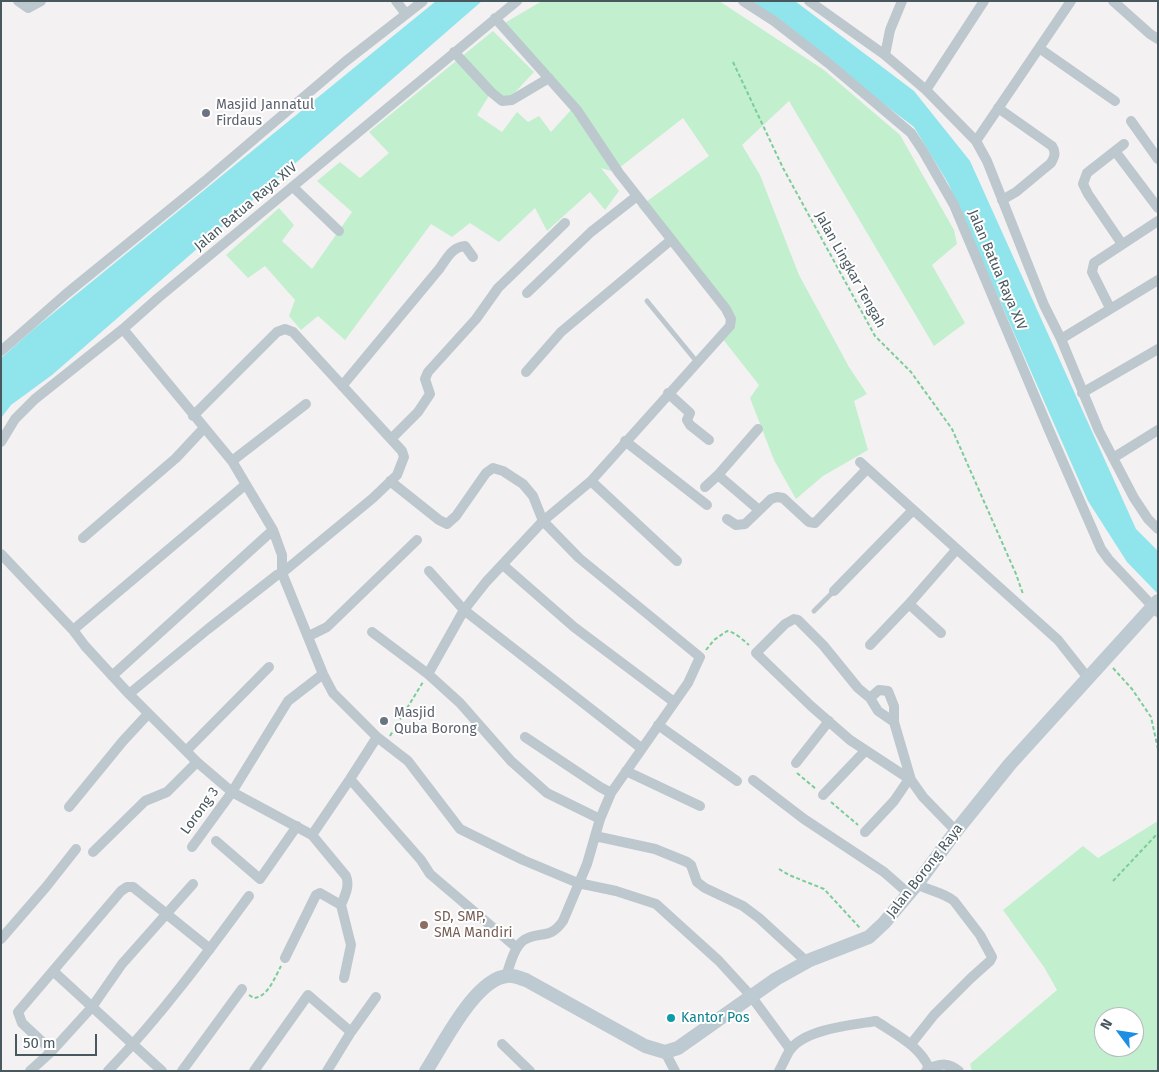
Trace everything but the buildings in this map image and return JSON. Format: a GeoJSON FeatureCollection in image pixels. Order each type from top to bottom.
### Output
{"type":"FeatureCollection","features":[{"type":"Feature","properties":{"kind":"main road","name":"Jalan Borong Raya"},"geometry":{"type":"LineString","coordinates":[[665,1052],[678,1048],[776,979],[807,962],[869,937],[890,918],[1010,764],[1104,659],[1156,606]]}},
{"type":"Feature","properties":{"kind":"main road"},"geometry":{"type":"LineString","coordinates":[[426,1071],[474,996],[487,985],[506,976],[526,980],[645,1046],[665,1052]]}},
{"type":"Feature","properties":{"kind":"street"},"geometry":{"type":"LineString","coordinates":[[18,1],[28,8],[41,1]]}},
{"type":"Feature","properties":{"kind":"street"},"geometry":{"type":"LineString","coordinates":[[396,1],[406,14]]}},
{"type":"Feature","properties":{"kind":"street"},"geometry":{"type":"LineString","coordinates":[[1,351],[66,294],[205,181],[346,61],[423,1]]}},
{"type":"Feature","properties":{"kind":"street","name":"Jalan Batua Raya XIV"},"geometry":{"type":"LineString","coordinates":[[1,442],[16,420],[35,399],[123,329],[517,1]]}},
{"type":"Feature","properties":{"kind":"street","name":"Jalan Batua Raya XIV"},"geometry":{"type":"LineString","coordinates":[[743,1],[797,38],[911,132],[931,163],[954,206],[1101,549],[1109,560],[1156,606]]}},
{"type":"Feature","properties":{"kind":"street"},"geometry":{"type":"LineString","coordinates":[[809,1],[885,55],[926,90],[976,141],[987,161],[1044,305],[1061,339],[1099,431],[1134,498],[1148,519],[1158,529]]}},
{"type":"Feature","properties":{"kind":"street"},"geometry":{"type":"LineString","coordinates":[[885,55],[890,30],[902,1]]}},
{"type":"Feature","properties":{"kind":"street"},"geometry":{"type":"LineString","coordinates":[[926,90],[984,1]]}},
{"type":"Feature","properties":{"kind":"street"},"geometry":{"type":"LineString","coordinates":[[976,141],[1071,1]]}},
{"type":"Feature","properties":{"kind":"street"},"geometry":{"type":"LineString","coordinates":[[1113,1],[1158,39]]}},
{"type":"Feature","properties":{"kind":"street"},"geometry":{"type":"LineString","coordinates":[[428,674],[464,610],[486,582],[543,521],[591,480],[730,326],[731,319],[726,309],[615,167],[577,110],[495,18]]}},
{"type":"Feature","properties":{"kind":"street"},"geometry":{"type":"LineString","coordinates":[[1039,48],[1114,101]]}},
{"type":"Feature","properties":{"kind":"street"},"geometry":{"type":"LineString","coordinates":[[454,52],[491,92],[502,101],[512,100],[549,78]]}},
{"type":"Feature","properties":{"kind":"street"},"geometry":{"type":"LineString","coordinates":[[998,108],[1052,146],[1055,151],[1051,163],[1016,192],[1002,200]]}},
{"type":"Feature","properties":{"kind":"street"},"geometry":{"type":"LineString","coordinates":[[1131,121],[1158,159]]}},
{"type":"Feature","properties":{"kind":"street"},"geometry":{"type":"LineString","coordinates":[[1122,244],[1083,184],[1087,173],[1119,147],[1158,208]]}},
{"type":"Feature","properties":{"kind":"street"},"geometry":{"type":"LineString","coordinates":[[293,187],[339,231]]}},
{"type":"Feature","properties":{"kind":"street"},"geometry":{"type":"LineString","coordinates":[[527,293],[591,232],[637,196]]}},
{"type":"Feature","properties":{"kind":"street"},"geometry":{"type":"LineString","coordinates":[[1110,308],[1092,272],[1092,268],[1096,262],[1158,221]]}},
{"type":"Feature","properties":{"kind":"street"},"geometry":{"type":"LineString","coordinates":[[391,439],[418,412],[430,394],[426,385],[428,372],[476,319],[498,288],[564,223]]}},
{"type":"Feature","properties":{"kind":"street"},"geometry":{"type":"LineString","coordinates":[[526,372],[561,332],[671,240]]}},
{"type":"Feature","properties":{"kind":"street"},"geometry":{"type":"LineString","coordinates":[[342,386],[452,251],[459,246],[465,246],[474,256]]}},
{"type":"Feature","properties":{"kind":"street"},"geometry":{"type":"LineString","coordinates":[[1061,339],[1158,280]]}},
{"type":"Feature","properties":{"kind":"street"},"geometry":{"type":"LineString","coordinates":[[123,329],[232,461],[273,530],[282,555],[282,573],[323,674],[333,693],[381,740],[408,761],[460,829],[523,860],[578,883],[616,891],[656,904],[719,961],[751,996],[790,1049]]}},
{"type":"Feature","properties":{"kind":"street"},"geometry":{"type":"LineString","coordinates":[[129,694],[373,498],[397,475],[404,457],[402,451],[293,332],[285,329],[277,332],[193,416]]}},
{"type":"Feature","properties":{"kind":"street"},"geometry":{"type":"LineString","coordinates":[[1082,393],[1158,349]]}},
{"type":"Feature","properties":{"kind":"street"},"geometry":{"type":"LineString","coordinates":[[668,394],[690,413],[687,420],[690,425],[709,440]]}},
{"type":"Feature","properties":{"kind":"street"},"geometry":{"type":"LineString","coordinates":[[232,461],[306,404]]}},
{"type":"Feature","properties":{"kind":"street"},"geometry":{"type":"LineString","coordinates":[[82,538],[176,458],[204,428]]}},
{"type":"Feature","properties":{"kind":"street"},"geometry":{"type":"LineString","coordinates":[[705,487],[718,475],[758,429]]}},
{"type":"Feature","properties":{"kind":"street"},"geometry":{"type":"LineString","coordinates":[[1113,458],[1158,430]]}},
{"type":"Feature","properties":{"kind":"street"},"geometry":{"type":"LineString","coordinates":[[626,441],[707,505]]}},
{"type":"Feature","properties":{"kind":"street"},"geometry":{"type":"LineString","coordinates":[[728,519],[736,525],[745,524],[771,499],[777,497],[783,498],[809,522],[815,523],[864,466],[1058,640],[1088,678]]}},
{"type":"Feature","properties":{"kind":"street"},"geometry":{"type":"LineString","coordinates":[[390,481],[439,520],[447,524],[456,516],[486,473],[493,468],[503,471],[523,484],[533,496],[543,521],[579,558],[700,658],[688,683],[611,793],[594,836],[587,864],[563,922],[557,930],[551,933],[525,940],[517,948],[506,976]]}},
{"type":"Feature","properties":{"kind":"street"},"geometry":{"type":"LineString","coordinates":[[718,475],[759,510]]}},
{"type":"Feature","properties":{"kind":"street"},"geometry":{"type":"LineString","coordinates":[[591,480],[677,561]]}},
{"type":"Feature","properties":{"kind":"street"},"geometry":{"type":"LineString","coordinates":[[73,630],[245,485]]}},
{"type":"Feature","properties":{"kind":"street"},"geometry":{"type":"LineString","coordinates":[[834,591],[913,510]]}},
{"type":"Feature","properties":{"kind":"street"},"geometry":{"type":"LineString","coordinates":[[112,676],[273,530]]}},
{"type":"Feature","properties":{"kind":"street"},"geometry":{"type":"LineString","coordinates":[[309,636],[326,627],[417,540]]}},
{"type":"Feature","properties":{"kind":"street"},"geometry":{"type":"LineString","coordinates":[[870,645],[956,550]]}},
{"type":"Feature","properties":{"kind":"street"},"geometry":{"type":"LineString","coordinates":[[1,554],[73,630],[112,676],[197,762],[232,792],[312,835],[346,876],[348,888],[341,905],[351,945],[344,978]]}},
{"type":"Feature","properties":{"kind":"street"},"geometry":{"type":"LineString","coordinates":[[503,564],[574,627],[674,702]]}},
{"type":"Feature","properties":{"kind":"street"},"geometry":{"type":"LineString","coordinates":[[429,571],[464,610],[641,748]]}},
{"type":"Feature","properties":{"kind":"street"},"geometry":{"type":"LineString","coordinates":[[909,604],[941,633]]}},
{"type":"Feature","properties":{"kind":"street"},"geometry":{"type":"LineString","coordinates":[[894,722],[878,711],[870,698],[858,688],[823,645],[798,620],[794,619],[785,624],[756,653],[829,721],[865,751],[910,780],[923,797],[956,831]]}},
{"type":"Feature","properties":{"kind":"street"},"geometry":{"type":"LineString","coordinates":[[372,632],[428,674],[460,703],[511,761],[547,793],[600,819]]}},
{"type":"Feature","properties":{"kind":"street"},"geometry":{"type":"LineString","coordinates":[[186,751],[269,667]]}},
{"type":"Feature","properties":{"kind":"street","name":"Lorong 3"},"geometry":{"type":"LineString","coordinates":[[192,847],[232,792],[288,701],[323,674]]}},
{"type":"Feature","properties":{"kind":"street"},"geometry":{"type":"LineString","coordinates":[[870,698],[879,690],[888,691],[894,706],[894,722],[910,780]]}},
{"type":"Feature","properties":{"kind":"street"},"geometry":{"type":"LineString","coordinates":[[69,807],[148,714]]}},
{"type":"Feature","properties":{"kind":"street"},"geometry":{"type":"LineString","coordinates":[[796,763],[829,721]]}},
{"type":"Feature","properties":{"kind":"street"},"geometry":{"type":"LineString","coordinates":[[658,725],[736,781]]}},
{"type":"Feature","properties":{"kind":"street"},"geometry":{"type":"LineString","coordinates":[[525,737],[611,793]]}},
{"type":"Feature","properties":{"kind":"street"},"geometry":{"type":"LineString","coordinates":[[312,835],[350,779],[381,740]]}},
{"type":"Feature","properties":{"kind":"street"},"geometry":{"type":"LineString","coordinates":[[823,795],[865,751]]}},
{"type":"Feature","properties":{"kind":"street"},"geometry":{"type":"LineString","coordinates":[[93,852],[145,801],[167,792],[197,762]]}},
{"type":"Feature","properties":{"kind":"street"},"geometry":{"type":"LineString","coordinates":[[626,770],[700,806]]}},
{"type":"Feature","properties":{"kind":"street"},"geometry":{"type":"LineString","coordinates":[[350,779],[421,860],[430,874],[517,948]]}},
{"type":"Feature","properties":{"kind":"street"},"geometry":{"type":"LineString","coordinates":[[753,780],[804,819],[884,872],[913,889],[930,891],[954,901],[980,935],[992,957],[990,961],[934,1015],[911,1044]]}},
{"type":"Feature","properties":{"kind":"street"},"geometry":{"type":"LineString","coordinates":[[865,832],[894,801],[910,780]]}},
{"type":"Feature","properties":{"kind":"street"},"geometry":{"type":"LineString","coordinates":[[216,842],[260,879],[297,826]]}},
{"type":"Feature","properties":{"kind":"street"},"geometry":{"type":"LineString","coordinates":[[594,836],[655,849],[687,862],[691,865],[698,882],[705,888],[743,906],[807,962]]}},
{"type":"Feature","properties":{"kind":"street"},"geometry":{"type":"LineString","coordinates":[[1,939],[76,849]]}},
{"type":"Feature","properties":{"kind":"street"},"geometry":{"type":"LineString","coordinates":[[30,1071],[92,1007],[122,964],[193,884]]}},
{"type":"Feature","properties":{"kind":"street"},"geometry":{"type":"LineString","coordinates":[[52,1050],[22,1023],[18,1012],[121,891],[127,887],[133,887],[210,949]]}},
{"type":"Feature","properties":{"kind":"street"},"geometry":{"type":"LineString","coordinates":[[285,958],[316,895],[320,893],[341,905]]}},
{"type":"Feature","properties":{"kind":"street"},"geometry":{"type":"LineString","coordinates":[[108,1071],[134,1044],[210,949],[249,896]]}},
{"type":"Feature","properties":{"kind":"street"},"geometry":{"type":"LineString","coordinates":[[53,971],[162,1071]]}},
{"type":"Feature","properties":{"kind":"street"},"geometry":{"type":"LineString","coordinates":[[182,1071],[242,989]]}},
{"type":"Feature","properties":{"kind":"street"},"geometry":{"type":"LineString","coordinates":[[254,1071],[308,995],[351,1032]]}},
{"type":"Feature","properties":{"kind":"street"},"geometry":{"type":"LineString","coordinates":[[327,1071],[351,1032],[376,997]]}},
{"type":"Feature","properties":{"kind":"street"},"geometry":{"type":"LineString","coordinates":[[779,1071],[790,1049],[800,1041],[829,1029],[876,1021],[911,1044],[926,1060],[927,1069],[945,1063],[960,1071]]}},
{"type":"Feature","properties":{"kind":"street"},"geometry":{"type":"LineString","coordinates":[[502,1044],[530,1071]]}},
{"type":"Feature","properties":{"kind":"street"},"geometry":{"type":"LineString","coordinates":[[665,1052],[670,1069]]}},
{"type":"Feature","properties":{"kind":"lane"},"geometry":{"type":"LineString","coordinates":[[647,301],[697,362]]}},
{"type":"Feature","properties":{"kind":"lane"},"geometry":{"type":"LineString","coordinates":[[814,610],[834,591]]}},
{"type":"Feature","properties":{"kind":"path","name":"Jalan Lingkar Tengah"},"geometry":{"type":"LineString","coordinates":[[733,62],[783,168],[875,336],[911,372],[952,429],[1016,574],[1025,600],[1027,613]]}},
{"type":"Feature","properties":{"kind":"path"},"geometry":{"type":"LineString","coordinates":[[700,658],[714,640],[727,631],[742,639],[756,653]]}},
{"type":"Feature","properties":{"kind":"path"},"geometry":{"type":"LineString","coordinates":[[1104,659],[1132,689],[1151,717],[1158,749]]}},
{"type":"Feature","properties":{"kind":"path"},"geometry":{"type":"LineString","coordinates":[[381,740],[428,674]]}},
{"type":"Feature","properties":{"kind":"path"},"geometry":{"type":"LineString","coordinates":[[1113,881],[1158,833]]}},
{"type":"Feature","properties":{"kind":"path"},"geometry":{"type":"LineString","coordinates":[[779,869],[824,889],[869,937]]}},
{"type":"Feature","properties":{"kind":"path"},"geometry":{"type":"LineString","coordinates":[[242,989],[254,998],[259,998],[265,993],[285,958]]}},
{"type":"Feature","properties":{"kind":"green space"},"geometry":{"type":"Polygon","coordinates":[[[542,1],[719,1],[824,70],[900,135],[954,230],[957,244],[932,265],[965,323],[934,346],[789,101],[742,145],[760,175],[799,275],[849,367],[867,394],[854,401],[868,450],[823,476],[796,499],[774,460],[750,398],[759,385],[722,338],[729,318],[672,245],[639,207],[709,156],[683,118],[614,172],[601,168],[619,191],[605,210],[590,192],[547,231],[535,208],[499,242],[470,223],[452,237],[431,224],[345,340],[318,316],[301,330],[289,316],[295,300],[265,266],[248,278],[226,255],[279,208],[294,225],[282,241],[312,269],[352,212],[317,181],[340,162],[360,178],[389,153],[369,132],[493,31],[534,72],[506,102],[492,91],[477,115],[502,132],[517,112],[528,122],[539,116],[551,132],[571,110],[503,24],[542,1]]]}},
{"type":"Feature","properties":{"kind":"green space"},"geometry":{"type":"Polygon","coordinates":[[[1158,821],[1158,1071],[972,1071],[970,1064],[1057,990],[1044,967],[1003,910],[1083,846],[1098,858],[1158,821]]]}},
{"type":"Feature","properties":{"kind":"water"},"geometry":{"type":"Polygon","coordinates":[[[436,1],[482,1],[52,375],[11,405],[1,418],[1,358],[35,328],[436,1]]]}},
{"type":"Feature","properties":{"kind":"water"},"geometry":{"type":"Polygon","coordinates":[[[748,1],[795,1],[914,91],[970,161],[1136,529],[1158,551],[1158,594],[1127,562],[1088,501],[948,183],[914,127],[748,1]]]}},
{"type":"Feature","properties":{"kind":"place","name":"Masjid Jannatul Firdaus"},"geometry":{"type":"Point","coordinates":[206,113]}},
{"type":"Feature","properties":{"kind":"place","name":"Masjid Quba Borong"},"geometry":{"type":"Point","coordinates":[384,721]}},
{"type":"Feature","properties":{"kind":"place","name":"SD, SMP, SMA Mandiri"},"geometry":{"type":"Point","coordinates":[424,925]}},
{"type":"Feature","properties":{"kind":"place","name":"Kantor Pos"},"geometry":{"type":"Point","coordinates":[671,1018]}}]}
